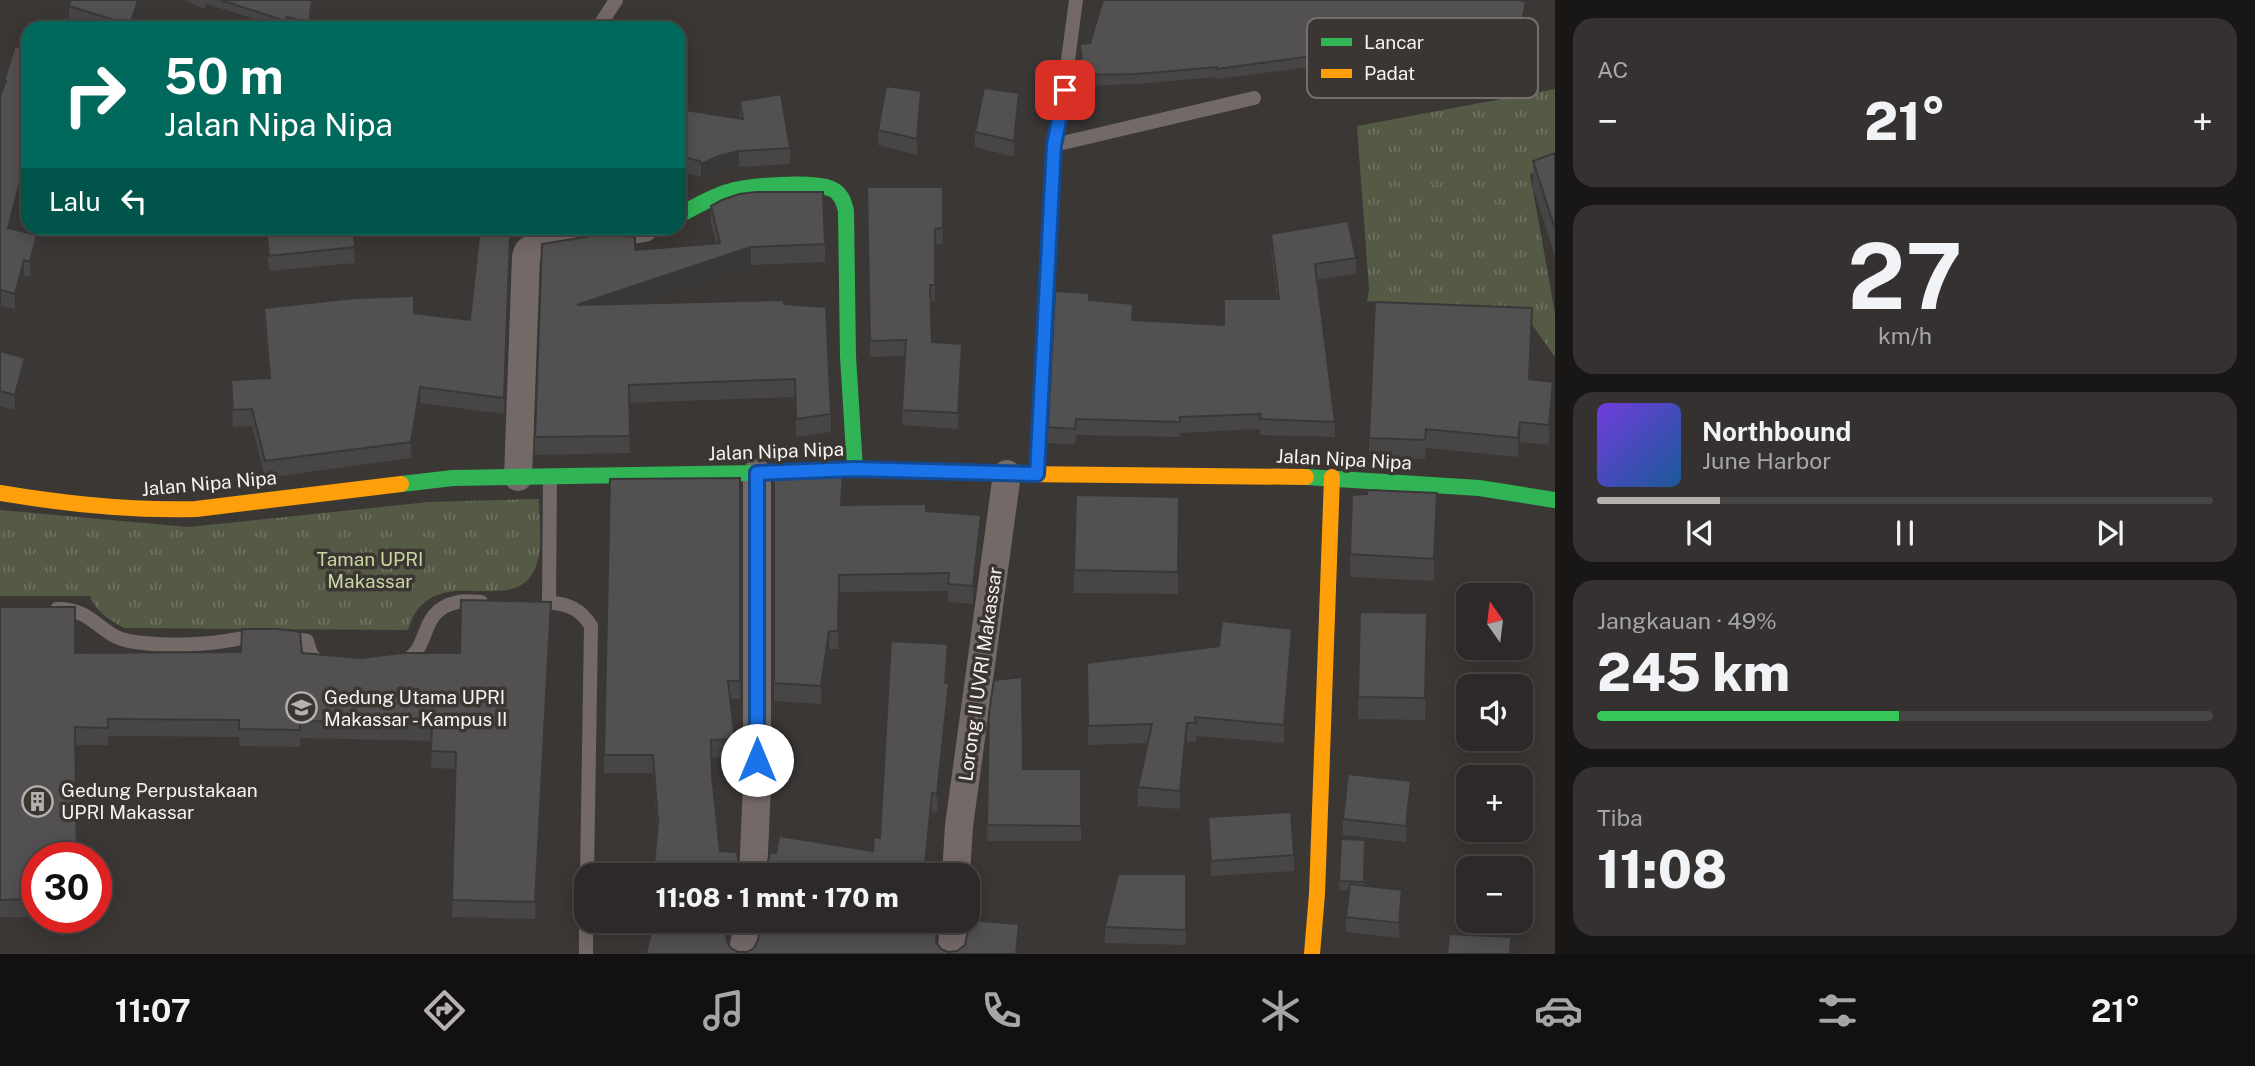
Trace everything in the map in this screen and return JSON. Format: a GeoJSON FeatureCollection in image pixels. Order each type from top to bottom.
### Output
{"type":"FeatureCollection","features":[{"type":"Feature","properties":{"kind":"street"},"geometry":{"type":"LineString","coordinates":[[686,212],[733,190],[744,189],[792,186],[827,188],[833,189],[844,200],[848,356],[855,469]]}},
{"type":"Feature","properties":{"kind":"street"},"geometry":{"type":"LineString","coordinates":[[518,477],[528,251],[536,246],[602,235]]}},
{"type":"Feature","properties":{"kind":"street","name":"Jalan Nipa Nipa"},"geometry":{"type":"LineString","coordinates":[[0,493],[116,509],[161,511],[453,478],[855,469],[1007,474],[1332,477],[1479,488],[1555,500]]}},
{"type":"Feature","properties":{"kind":"street"},"geometry":{"type":"LineString","coordinates":[[754,863],[757,786],[757,473]]}},
{"type":"Feature","properties":{"kind":"street","name":"Lorong II UVRI Makassar"},"geometry":{"type":"LineString","coordinates":[[957,863],[959,826],[1007,474]]}},
{"type":"Feature","properties":{"kind":"street"},"geometry":{"type":"LineString","coordinates":[[1312,954],[1318,883],[1332,477]]}},
{"type":"Feature","properties":{"kind":"street"},"geometry":{"type":"LineString","coordinates":[[742,954],[746,933]]}},
{"type":"Feature","properties":{"kind":"street"},"geometry":{"type":"LineString","coordinates":[[950,954],[953,933]]}},
{"type":"Feature","properties":{"kind":"lane"},"geometry":{"type":"LineString","coordinates":[[602,21],[616,0]]}},
{"type":"Feature","properties":{"kind":"lane"},"geometry":{"type":"LineString","coordinates":[[1037,474],[1054,145],[1065,90],[1076,0]]}},
{"type":"Feature","properties":{"kind":"lane"},"geometry":{"type":"LineString","coordinates":[[1054,145],[1254,98]]}},
{"type":"Feature","properties":{"kind":"lane"},"geometry":{"type":"LineString","coordinates":[[550,477],[543,602],[571,605],[583,613],[590,626],[587,863]]}},
{"type":"Feature","properties":{"kind":"lane"},"geometry":{"type":"LineString","coordinates":[[391,665],[413,657],[421,647],[423,635],[435,612],[458,602],[497,602]]}},
{"type":"Feature","properties":{"kind":"lane"},"geometry":{"type":"LineString","coordinates":[[41,609],[77,610],[118,638],[147,643],[212,643],[239,637],[294,638],[307,641],[311,654],[320,664],[344,664]]}},
{"type":"Feature","properties":{"kind":"lane"},"geometry":{"type":"LineString","coordinates":[[586,933],[586,954]]}},
{"type":"Feature","properties":{"kind":"green space"},"geometry":{"type":"Polygon","coordinates":[[[1555,89],[1555,164],[1530,174],[1555,313],[1555,357],[1526,316],[1367,301],[1369,289],[1357,126],[1507,98],[1538,98],[1538,92],[1555,89]]]}},
{"type":"Feature","properties":{"kind":"green space","name":"Taman UPRI Makassar"},"geometry":{"type":"Polygon","coordinates":[[[539,499],[539,556],[527,581],[512,589],[454,591],[435,596],[419,608],[408,630],[124,628],[100,611],[90,596],[0,596],[0,510],[188,527],[429,502],[539,499]]]}},
{"type":"Feature","properties":{"kind":"building"},"geometry":{"type":"Polygon","coordinates":[[[71,0],[138,0],[131,21],[117,21],[69,6],[71,0]]]}},
{"type":"Feature","properties":{"kind":"building"},"geometry":{"type":"Polygon","coordinates":[[[221,0],[312,0],[309,21],[287,17],[285,21],[221,0]]]}},
{"type":"Feature","properties":{"kind":"building"},"geometry":{"type":"Polygon","coordinates":[[[1103,0],[1526,2],[1523,18],[1307,18],[1307,57],[1217,69],[1083,75],[1080,44],[1090,43],[1103,0]]]}},
{"type":"Feature","properties":{"kind":"building"},"geometry":{"type":"Polygon","coordinates":[[[15,46],[21,48],[21,178],[8,228],[21,231],[21,235],[37,235],[30,262],[24,260],[15,294],[1,290],[0,296],[0,96],[15,46]]]}},
{"type":"Feature","properties":{"kind":"building"},"geometry":{"type":"Polygon","coordinates":[[[886,86],[921,91],[917,139],[878,130],[886,86]]]}},
{"type":"Feature","properties":{"kind":"building"},"geometry":{"type":"Polygon","coordinates":[[[984,88],[1019,93],[1014,141],[975,132],[984,88]]]}},
{"type":"Feature","properties":{"kind":"building"},"geometry":{"type":"Polygon","coordinates":[[[781,94],[790,148],[739,151],[701,164],[700,161],[686,158],[686,110],[743,119],[740,101],[781,94]]]}},
{"type":"Feature","properties":{"kind":"building"},"geometry":{"type":"Polygon","coordinates":[[[1555,153],[1555,229],[1533,161],[1555,153]]]}},
{"type":"Feature","properties":{"kind":"building"},"geometry":{"type":"Polygon","coordinates":[[[867,187],[943,187],[943,228],[935,229],[935,285],[930,285],[932,342],[962,344],[958,413],[902,410],[906,340],[870,341],[867,187]]]}},
{"type":"Feature","properties":{"kind":"building"},"geometry":{"type":"Polygon","coordinates":[[[823,192],[825,244],[751,247],[577,305],[783,300],[784,304],[826,307],[831,414],[796,419],[795,379],[629,385],[630,436],[535,437],[542,244],[597,235],[635,237],[635,250],[720,243],[711,206],[739,194],[823,192]]]}},
{"type":"Feature","properties":{"kind":"building"},"geometry":{"type":"Polygon","coordinates":[[[1348,221],[1356,258],[1315,264],[1335,422],[1260,419],[1261,414],[1180,417],[1180,422],[1076,419],[1075,429],[1048,427],[1055,291],[1089,293],[1089,300],[1133,304],[1132,320],[1224,325],[1224,299],[1279,299],[1271,234],[1348,221]]]}},
{"type":"Feature","properties":{"kind":"building"},"geometry":{"type":"Polygon","coordinates":[[[267,235],[354,235],[355,247],[269,256],[267,235]]]}},
{"type":"Feature","properties":{"kind":"building"},"geometry":{"type":"Polygon","coordinates":[[[479,235],[510,235],[504,398],[420,387],[411,442],[265,461],[252,409],[233,410],[231,380],[270,378],[264,308],[355,298],[414,296],[414,313],[470,320],[479,235]]]}},
{"type":"Feature","properties":{"kind":"building"},"geometry":{"type":"Polygon","coordinates":[[[1375,302],[1532,308],[1529,379],[1553,382],[1549,425],[1520,422],[1518,438],[1426,429],[1425,440],[1369,438],[1375,302]]]}},
{"type":"Feature","properties":{"kind":"building"},"geometry":{"type":"Polygon","coordinates":[[[0,351],[25,358],[15,395],[0,391],[0,351]]]}},
{"type":"Feature","properties":{"kind":"building"},"geometry":{"type":"Polygon","coordinates":[[[843,474],[841,505],[926,504],[926,511],[981,515],[973,586],[948,584],[949,573],[839,575],[838,631],[829,631],[821,686],[774,683],[774,476],[843,474]]]}},
{"type":"Feature","properties":{"kind":"building"},"geometry":{"type":"Polygon","coordinates":[[[740,478],[740,681],[728,681],[735,739],[711,740],[720,851],[737,852],[739,863],[654,863],[658,822],[653,755],[604,755],[610,479],[740,478]]]}},
{"type":"Feature","properties":{"kind":"building"},"geometry":{"type":"Polygon","coordinates":[[[1367,490],[1437,493],[1434,559],[1350,554],[1352,495],[1367,494],[1367,490]]]}},
{"type":"Feature","properties":{"kind":"building"},"geometry":{"type":"Polygon","coordinates":[[[1076,495],[1179,497],[1178,572],[1074,570],[1076,495]]]}},
{"type":"Feature","properties":{"kind":"building"},"geometry":{"type":"Polygon","coordinates":[[[461,600],[551,602],[535,902],[452,900],[456,752],[431,751],[432,723],[300,721],[300,730],[239,729],[239,720],[108,719],[108,728],[75,727],[77,842],[21,842],[21,899],[0,900],[0,607],[75,607],[75,653],[241,652],[242,629],[279,629],[300,632],[302,653],[361,658],[402,653],[460,653],[461,600]]]}},
{"type":"Feature","properties":{"kind":"building"},"geometry":{"type":"Polygon","coordinates":[[[1360,612],[1427,613],[1425,698],[1358,697],[1360,612]]]}},
{"type":"Feature","properties":{"kind":"building"},"geometry":{"type":"Polygon","coordinates":[[[1222,621],[1292,629],[1284,725],[1195,717],[1196,723],[1187,723],[1180,791],[1138,787],[1152,724],[1088,726],[1087,663],[1219,646],[1222,621]]]}},
{"type":"Feature","properties":{"kind":"building"},"geometry":{"type":"Polygon","coordinates":[[[891,641],[948,644],[945,683],[949,682],[937,794],[932,793],[925,863],[768,863],[770,853],[776,853],[779,836],[873,851],[874,837],[880,838],[891,641]]]}},
{"type":"Feature","properties":{"kind":"building"},"geometry":{"type":"Polygon","coordinates":[[[1022,677],[1023,769],[1081,769],[1081,826],[987,825],[989,713],[994,680],[1022,677]]]}},
{"type":"Feature","properties":{"kind":"building"},"geometry":{"type":"Polygon","coordinates":[[[1348,774],[1411,781],[1406,826],[1343,819],[1348,774]]]}},
{"type":"Feature","properties":{"kind":"building"},"geometry":{"type":"Polygon","coordinates":[[[1291,812],[1294,855],[1211,861],[1208,817],[1291,812]]]}},
{"type":"Feature","properties":{"kind":"building"},"geometry":{"type":"Polygon","coordinates":[[[1341,839],[1365,840],[1364,882],[1339,881],[1341,839]]]}},
{"type":"Feature","properties":{"kind":"building"},"geometry":{"type":"Polygon","coordinates":[[[1118,874],[1186,874],[1186,930],[1105,927],[1118,874]]]}},
{"type":"Feature","properties":{"kind":"building"},"geometry":{"type":"Polygon","coordinates":[[[1350,884],[1402,890],[1399,923],[1346,917],[1350,884]]]}},
{"type":"Feature","properties":{"kind":"building"},"geometry":{"type":"Polygon","coordinates":[[[980,921],[1019,924],[1016,954],[646,954],[651,933],[726,933],[731,948],[738,952],[747,952],[754,948],[759,933],[936,933],[936,942],[941,949],[948,952],[957,951],[965,945],[967,933],[980,933],[980,921]]]}},
{"type":"Feature","properties":{"kind":"building"},"geometry":{"type":"Polygon","coordinates":[[[1449,934],[1511,937],[1510,954],[1447,954],[1449,934]]]}},
{"type":"Feature","properties":{"kind":"traffic: fast"},"geometry":{"type":"LineString","coordinates":[[686,211],[722,194],[750,187],[811,185],[832,189],[840,195],[846,211],[848,356],[855,469]]}},
{"type":"Feature","properties":{"kind":"traffic: fast"},"geometry":{"type":"LineString","coordinates":[[401,484],[453,478],[855,469],[1022,474]]}},
{"type":"Feature","properties":{"kind":"traffic: fast"},"geometry":{"type":"LineString","coordinates":[[1306,477],[1479,488],[1555,500]]}},
{"type":"Feature","properties":{"kind":"traffic: slow"},"geometry":{"type":"LineString","coordinates":[[1022,474],[1306,477]]}},
{"type":"Feature","properties":{"kind":"traffic: slow"},"geometry":{"type":"LineString","coordinates":[[1312,954],[1317,894],[1332,477]]}},
{"type":"Feature","properties":{"kind":"traffic: slow"},"geometry":{"type":"LineString","coordinates":[[0,493],[98,506],[196,509],[401,484]]}},
{"type":"Feature","properties":{"kind":"place","name":"Gedung Utama UPRI Makassar - Kampus II"},"geometry":{"type":"Point","coordinates":[301,708]}},
{"type":"Feature","properties":{"kind":"place","name":"Gedung Perpustakaan UPRI Makassar"},"geometry":{"type":"Point","coordinates":[38,801]}},
{"type":"Feature","properties":{"kind":"route"},"geometry":{"type":"LineString","coordinates":[[757,760],[757,473],[855,469],[1037,474],[1054,145],[1065,90]]}}]}
